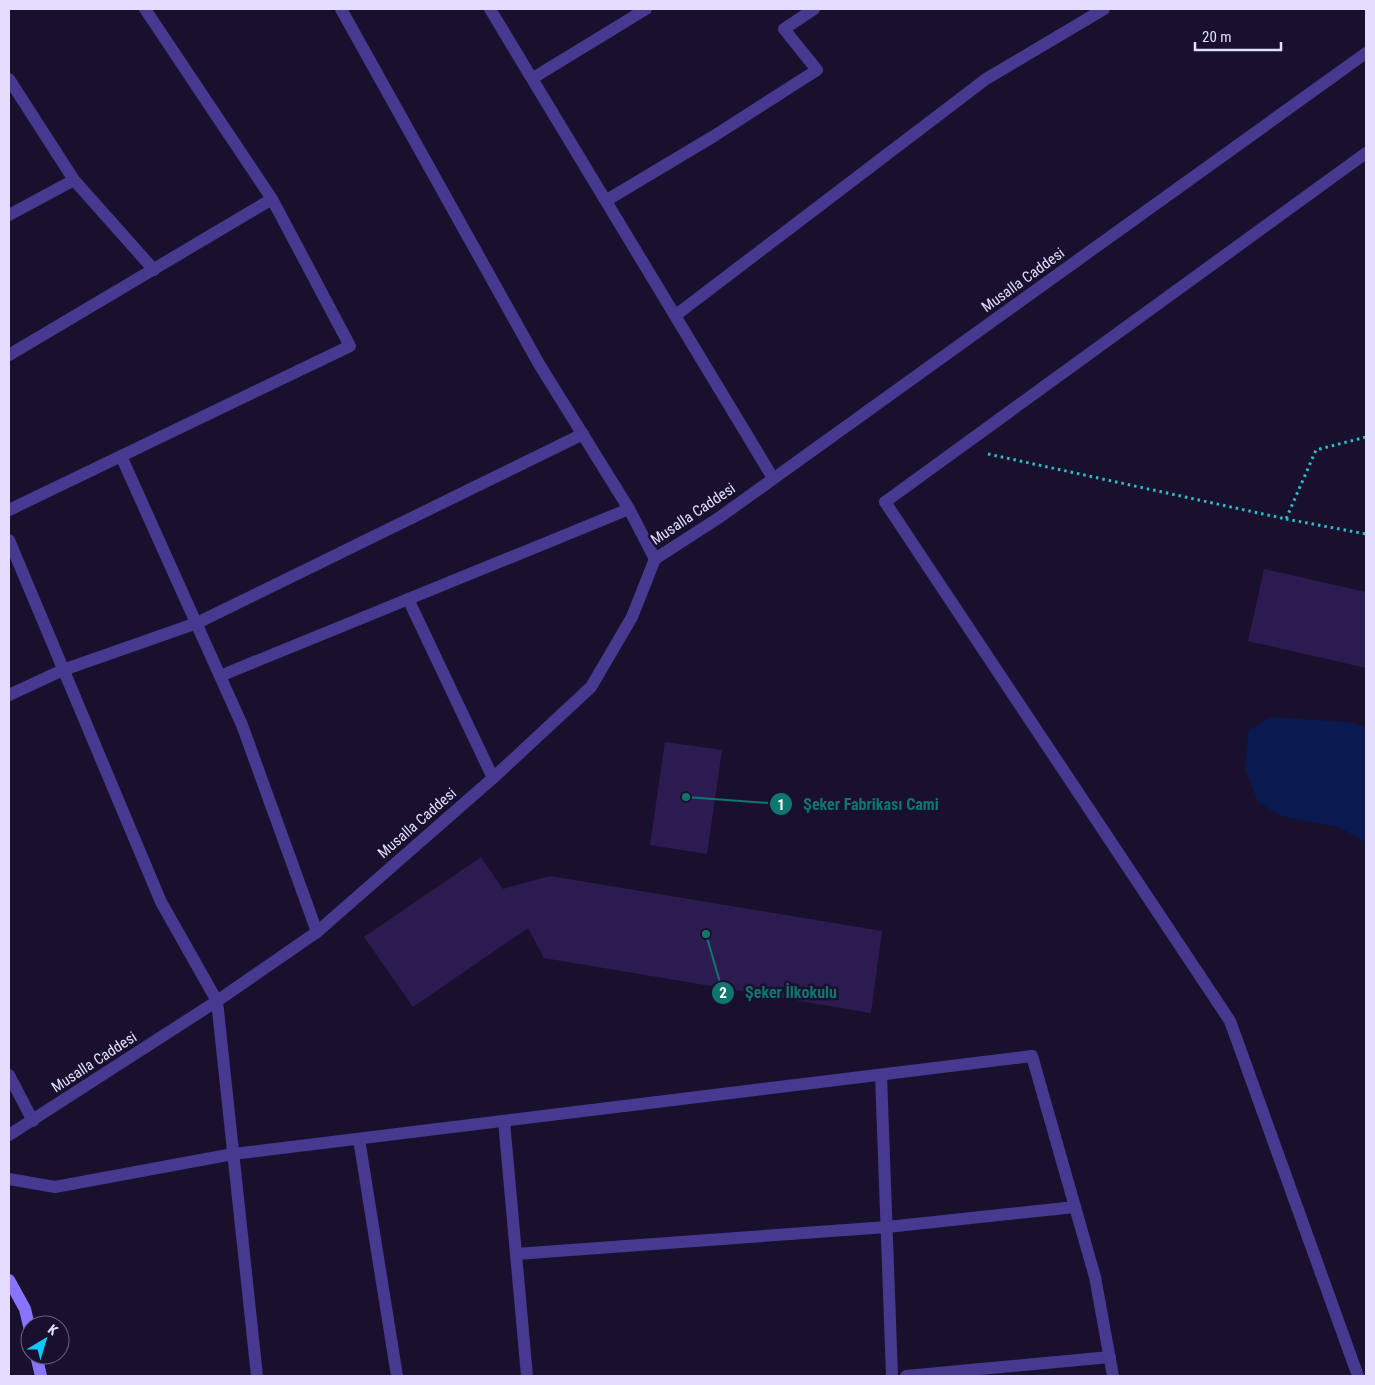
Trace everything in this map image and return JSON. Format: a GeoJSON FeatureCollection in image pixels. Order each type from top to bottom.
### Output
{"type":"FeatureCollection","features":[{"type":"Feature","properties":{"kind":"street"},"geometry":{"type":"LineString","coordinates":[[9,510],[350,346],[272,199],[145,9]]}},
{"type":"Feature","properties":{"kind":"street"},"geometry":{"type":"LineString","coordinates":[[340,9],[540,364],[629,509],[655,559]]}},
{"type":"Feature","properties":{"kind":"street"},"geometry":{"type":"LineString","coordinates":[[490,9],[773,478]]}},
{"type":"Feature","properties":{"kind":"street"},"geometry":{"type":"LineString","coordinates":[[533,78],[646,9]]}},
{"type":"Feature","properties":{"kind":"street"},"geometry":{"type":"LineString","coordinates":[[607,200],[714,136],[816,70],[784,29],[814,9]]}},
{"type":"Feature","properties":{"kind":"street"},"geometry":{"type":"LineString","coordinates":[[676,315],[986,79],[1104,9]]}},
{"type":"Feature","properties":{"kind":"street","name":"Musalla Caddesi"},"geometry":{"type":"LineString","coordinates":[[9,1135],[218,1001],[317,932],[493,778],[591,688],[632,618],[655,559],[773,478],[1366,53]]}},
{"type":"Feature","properties":{"kind":"street"},"geometry":{"type":"LineString","coordinates":[[9,79],[74,180],[154,270]]}},
{"type":"Feature","properties":{"kind":"street"},"geometry":{"type":"LineString","coordinates":[[1358,1376],[1230,1021],[885,502],[1366,153]]}},
{"type":"Feature","properties":{"kind":"street"},"geometry":{"type":"LineString","coordinates":[[9,215],[74,180]]}},
{"type":"Feature","properties":{"kind":"street"},"geometry":{"type":"LineString","coordinates":[[9,354],[272,199]]}},
{"type":"Feature","properties":{"kind":"street"},"geometry":{"type":"LineString","coordinates":[[9,695],[64,670],[196,623],[583,434]]}},
{"type":"Feature","properties":{"kind":"street"},"geometry":{"type":"LineString","coordinates":[[122,456],[242,725],[317,932]]}},
{"type":"Feature","properties":{"kind":"street"},"geometry":{"type":"LineString","coordinates":[[220,676],[629,509]]}},
{"type":"Feature","properties":{"kind":"street"},"geometry":{"type":"LineString","coordinates":[[9,540],[161,902],[218,1001],[257,1376]]}},
{"type":"Feature","properties":{"kind":"street"},"geometry":{"type":"LineString","coordinates":[[408,599],[493,778]]}},
{"type":"Feature","properties":{"kind":"street"},"geometry":{"type":"LineString","coordinates":[[9,1179],[56,1187],[233,1154],[1032,1056],[1095,1277],[1114,1376]]}},
{"type":"Feature","properties":{"kind":"street"},"geometry":{"type":"LineString","coordinates":[[881,1074],[892,1376]]}},
{"type":"Feature","properties":{"kind":"street"},"geometry":{"type":"LineString","coordinates":[[9,1075],[33,1121]]}},
{"type":"Feature","properties":{"kind":"street"},"geometry":{"type":"LineString","coordinates":[[504,1121],[527,1376]]}},
{"type":"Feature","properties":{"kind":"street"},"geometry":{"type":"LineString","coordinates":[[359,1139],[397,1376]]}},
{"type":"Feature","properties":{"kind":"street"},"geometry":{"type":"LineString","coordinates":[[516,1254],[887,1227],[1075,1207]]}},
{"type":"Feature","properties":{"kind":"street"},"geometry":{"type":"LineString","coordinates":[[9,1280],[26,1315]]}},
{"type":"Feature","properties":{"kind":"street"},"geometry":{"type":"LineString","coordinates":[[906,1376],[963,1374],[1110,1357]]}},
{"type":"Feature","properties":{"kind":"path"},"geometry":{"type":"LineString","coordinates":[[1286,519],[1316,450],[1366,437]]}},
{"type":"Feature","properties":{"kind":"path"},"geometry":{"type":"LineString","coordinates":[[959,448],[1286,519],[1366,534]]}},
{"type":"Feature","properties":{"kind":"water"},"geometry":{"type":"Polygon","coordinates":[[[1271,717],[1348,722],[1366,727],[1366,843],[1339,827],[1281,816],[1258,802],[1245,769],[1249,730],[1271,717]]]}},
{"type":"Feature","properties":{"kind":"building"},"geometry":{"type":"Polygon","coordinates":[[[1264,569],[1366,592],[1366,668],[1248,641],[1264,569]]]}},
{"type":"Feature","properties":{"kind":"building"},"geometry":{"type":"Polygon","coordinates":[[[665,742],[722,750],[707,854],[650,845],[665,742]]]}},
{"type":"Feature","properties":{"kind":"building"},"geometry":{"type":"Polygon","coordinates":[[[481,857],[503,889],[550,876],[882,931],[871,1013],[544,958],[528,928],[413,1007],[364,937],[481,857]]]}},
{"type":"Feature","properties":{"kind":"place","name":"Şeker Fabrikası Cami"},"geometry":{"type":"Point","coordinates":[686,797]}},
{"type":"Feature","properties":{"kind":"place","name":"Şeker İlkokulu"},"geometry":{"type":"Point","coordinates":[706,934]}}]}
